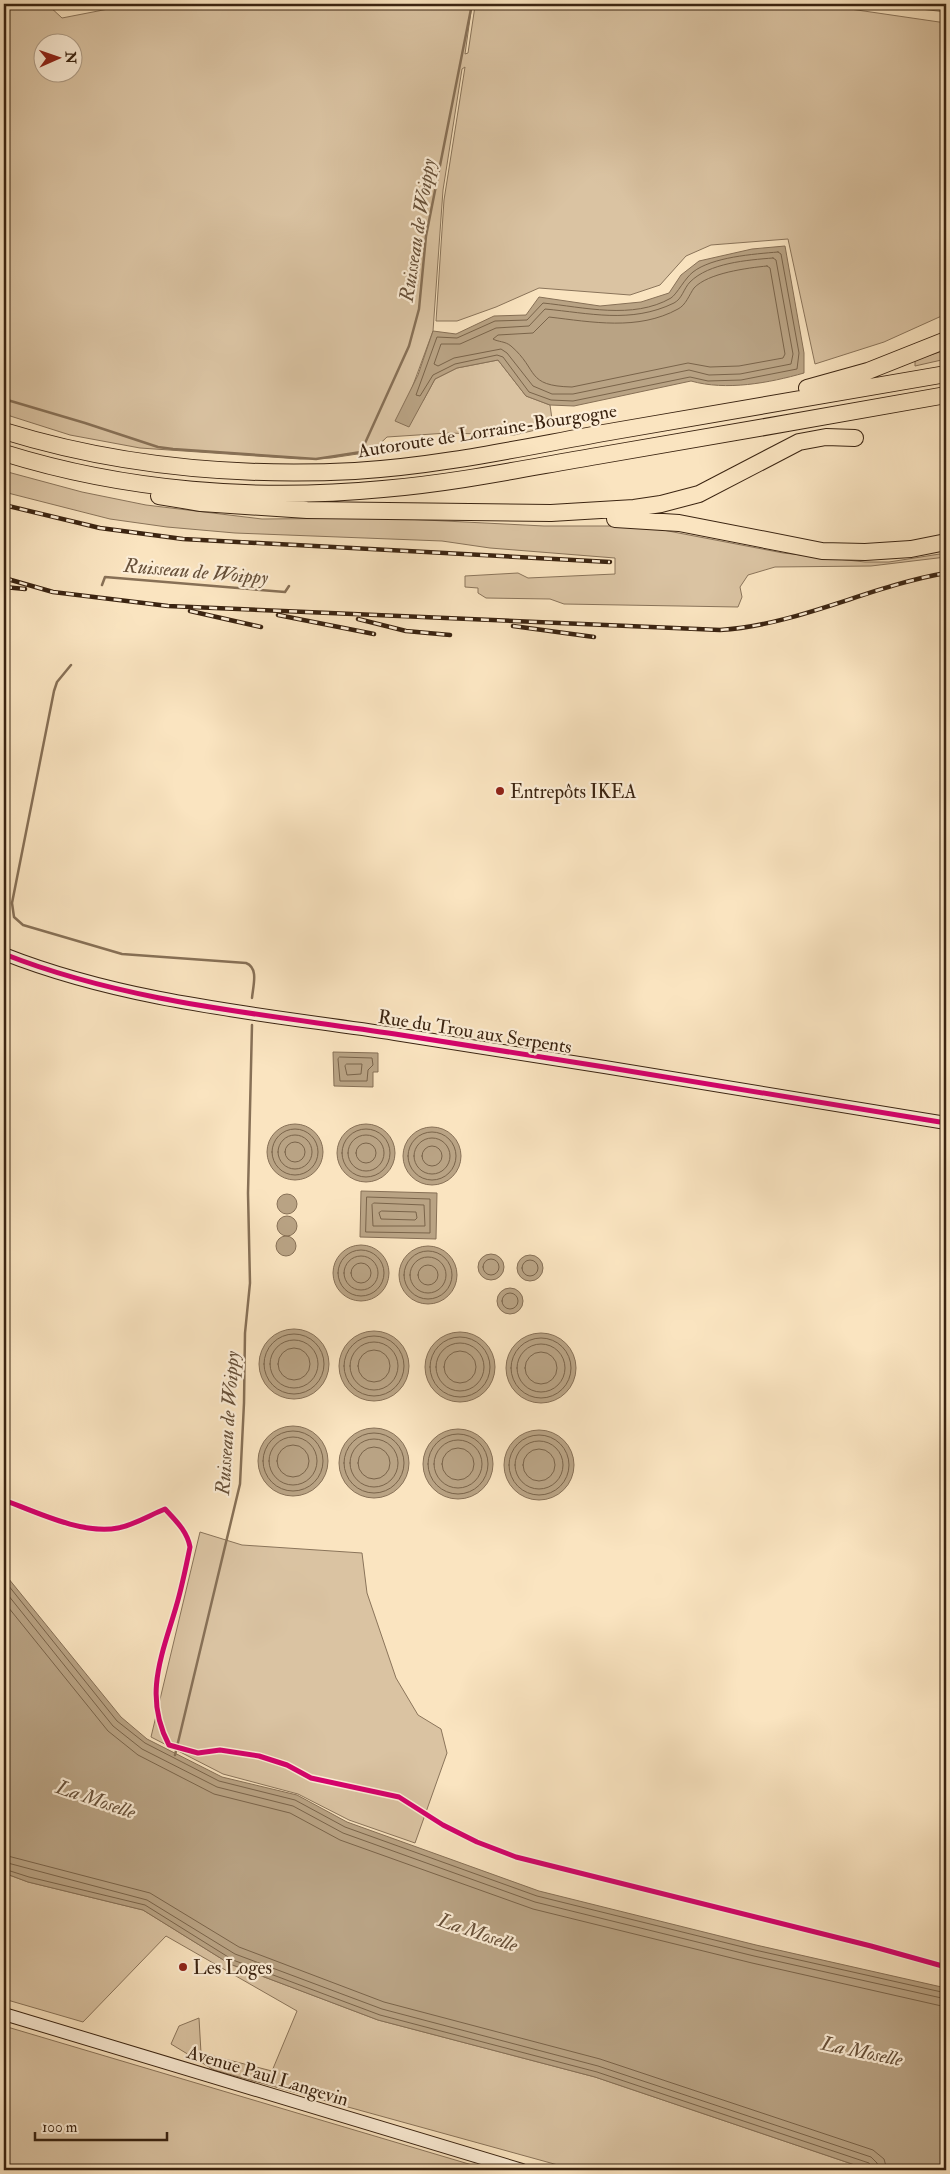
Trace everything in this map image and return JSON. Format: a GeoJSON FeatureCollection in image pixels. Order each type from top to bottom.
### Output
{"type":"FeatureCollection","features":[{"type":"Feature","properties":{"kind":"highway"},"geometry":{"type":"LineString","coordinates":[[778,403],[790,392],[868,371],[946,340]]}},
{"type":"Feature","properties":{"kind":"highway","name":"Autoroute de Lorraine-Bourgogne"},"geometry":{"type":"LineString","coordinates":[[4,432],[54,447],[131,462],[189,468],[276,472],[356,471],[492,453],[946,374]]}},
{"type":"Feature","properties":{"kind":"highway"},"geometry":{"type":"LineString","coordinates":[[4,453],[85,474],[167,486],[245,493],[336,493],[385,489],[512,470],[946,395]]}},
{"type":"Feature","properties":{"kind":"highway"},"geometry":{"type":"LineString","coordinates":[[85,474],[112,486],[201,503],[307,510],[551,513],[647,507],[689,498],[720,484],[799,442],[826,437],[855,438]]}},
{"type":"Feature","properties":{"kind":"highway"},"geometry":{"type":"LineString","coordinates":[[551,513],[588,518],[679,523],[822,551],[865,552],[911,548],[946,542]]}},
{"type":"Feature","properties":{"kind":"street","name":"Rue du Trou aux Serpents"},"geometry":{"type":"LineString","coordinates":[[4,954],[86,981],[177,1001],[528,1054],[946,1123]]}},
{"type":"Feature","properties":{"kind":"street","name":"Avenue Paul Langevin"},"geometry":{"type":"LineString","coordinates":[[4,2014],[522,2170]]}},
{"type":"Feature","properties":{"kind":"shaded area"},"geometry":{"type":"Polygon","coordinates":[[[4,4],[47,4],[62,18],[134,4],[472,4],[465,54],[468,53],[475,6],[536,4],[816,4],[946,23],[946,314],[884,342],[815,364],[788,239],[711,245],[686,256],[660,285],[630,295],[539,288],[496,307],[457,321],[436,321],[444,200],[465,67],[462,69],[443,190],[433,331],[409,396],[423,401],[435,379],[457,368],[498,360],[526,396],[550,405],[553,426],[514,435],[448,433],[387,437],[371,452],[331,458],[300,459],[140,448],[70,435],[4,414],[4,4]]]}},
{"type":"Feature","properties":{"kind":"shaded area"},"geometry":{"type":"Polygon","coordinates":[[[882,4],[946,4],[946,12],[887,5],[882,4]]]}},
{"type":"Feature","properties":{"kind":"shaded area"},"geometry":{"type":"Polygon","coordinates":[[[946,350],[946,359],[915,366],[915,360],[946,350]]]}},
{"type":"Feature","properties":{"kind":"shaded area"},"geometry":{"type":"Polygon","coordinates":[[[4,471],[82,492],[146,505],[262,519],[385,518],[544,526],[621,526],[663,530],[783,553],[865,562],[889,562],[946,553],[946,557],[871,566],[775,567],[748,575],[740,587],[742,597],[738,607],[564,604],[550,599],[486,598],[478,593],[478,588],[465,587],[465,576],[518,573],[528,578],[615,574],[615,558],[490,548],[442,541],[235,533],[167,527],[110,519],[4,492],[4,471]]]}},
{"type":"Feature","properties":{"kind":"shaded area"},"geometry":{"type":"Polygon","coordinates":[[[200,1532],[242,1545],[362,1553],[367,1593],[396,1678],[418,1715],[441,1729],[447,1753],[415,1843],[349,1820],[298,1794],[223,1774],[151,1737],[200,1532]]]}},
{"type":"Feature","properties":{"kind":"shaded area"},"geometry":{"type":"Polygon","coordinates":[[[4,1873],[28,1882],[143,1910],[230,1964],[378,2020],[595,2077],[858,2166],[880,2170],[576,2170],[214,2070],[171,2044],[179,2026],[199,2018],[201,2053],[272,2071],[297,2011],[166,1936],[83,2022],[4,1999],[4,1873]]]}},
{"type":"Feature","properties":{"kind":"shaded area"},"geometry":{"type":"Polygon","coordinates":[[[4,2026],[489,2170],[4,2170],[4,2026]]]}},
{"type":"Feature","properties":{"kind":"water"},"geometry":{"type":"Polygon","coordinates":[[[785,246],[804,353],[804,373],[762,383],[733,386],[691,381],[574,406],[550,405],[526,396],[498,360],[457,368],[435,379],[409,427],[395,421],[418,375],[433,331],[456,334],[494,316],[526,315],[539,297],[600,306],[641,302],[669,293],[681,275],[699,261],[752,249],[785,246]]]}},
{"type":"Feature","properties":{"kind":"water"},"geometry":{"type":"Polygon","coordinates":[[[333,1052],[378,1053],[378,1072],[373,1072],[373,1087],[334,1086],[333,1052]]]}},
{"type":"Feature","properties":{"kind":"water"},"geometry":{"type":"Polygon","coordinates":[[[289,1124],[301,1124],[311,1128],[319,1136],[323,1152],[319,1168],[311,1176],[301,1180],[289,1180],[279,1176],[271,1168],[267,1158],[267,1146],[271,1136],[279,1128],[289,1124]]]}},
{"type":"Feature","properties":{"kind":"water"},"geometry":{"type":"Polygon","coordinates":[[[366,1124],[377,1126],[390,1137],[395,1153],[393,1164],[382,1177],[366,1182],[355,1180],[342,1169],[337,1153],[339,1142],[350,1129],[366,1124]]]}},
{"type":"Feature","properties":{"kind":"water"},"geometry":{"type":"Polygon","coordinates":[[[432,1127],[443,1129],[456,1140],[461,1156],[459,1167],[448,1180],[432,1185],[421,1183],[408,1172],[403,1156],[405,1145],[416,1132],[432,1127]]]}},
{"type":"Feature","properties":{"kind":"water"},"geometry":{"type":"Polygon","coordinates":[[[361,1191],[437,1193],[436,1239],[360,1237],[361,1191]]]}},
{"type":"Feature","properties":{"kind":"water"},"geometry":{"type":"Polygon","coordinates":[[[287,1194],[294,1197],[297,1204],[294,1211],[287,1214],[280,1211],[277,1204],[280,1197],[287,1194]]]}},
{"type":"Feature","properties":{"kind":"water"},"geometry":{"type":"Polygon","coordinates":[[[287,1216],[294,1219],[297,1226],[294,1233],[287,1236],[280,1233],[277,1226],[280,1219],[287,1216]]]}},
{"type":"Feature","properties":{"kind":"water"},"geometry":{"type":"Polygon","coordinates":[[[286,1236],[293,1239],[296,1246],[293,1253],[286,1256],[279,1253],[276,1246],[279,1239],[286,1236]]]}},
{"type":"Feature","properties":{"kind":"water"},"geometry":{"type":"Polygon","coordinates":[[[355,1245],[367,1245],[377,1249],[385,1257],[389,1273],[385,1289],[377,1297],[367,1301],[355,1301],[345,1297],[337,1289],[333,1279],[333,1267],[337,1257],[345,1249],[355,1245]]]}},
{"type":"Feature","properties":{"kind":"water"},"geometry":{"type":"Polygon","coordinates":[[[428,1246],[439,1248],[452,1259],[457,1275],[455,1286],[444,1299],[428,1304],[417,1302],[404,1291],[399,1275],[401,1264],[412,1251],[428,1246]]]}},
{"type":"Feature","properties":{"kind":"water"},"geometry":{"type":"Polygon","coordinates":[[[491,1254],[501,1257],[504,1267],[501,1277],[491,1280],[481,1277],[478,1267],[481,1257],[491,1254]]]}},
{"type":"Feature","properties":{"kind":"water"},"geometry":{"type":"Polygon","coordinates":[[[530,1255],[540,1258],[543,1268],[540,1278],[530,1281],[520,1278],[517,1268],[520,1258],[530,1255]]]}},
{"type":"Feature","properties":{"kind":"water"},"geometry":{"type":"Polygon","coordinates":[[[510,1288],[520,1291],[523,1301],[520,1311],[510,1314],[500,1311],[497,1301],[500,1291],[510,1288]]]}},
{"type":"Feature","properties":{"kind":"water"},"geometry":{"type":"Polygon","coordinates":[[[294,1329],[307,1332],[319,1339],[326,1351],[329,1364],[326,1377],[319,1389],[307,1396],[294,1399],[281,1396],[269,1389],[262,1377],[259,1364],[262,1351],[269,1339],[281,1332],[294,1329]]]}},
{"type":"Feature","properties":{"kind":"water"},"geometry":{"type":"Polygon","coordinates":[[[374,1331],[387,1334],[399,1341],[406,1353],[409,1366],[406,1379],[399,1391],[387,1398],[374,1401],[361,1398],[349,1391],[342,1379],[339,1366],[342,1353],[349,1341],[361,1334],[374,1331]]]}},
{"type":"Feature","properties":{"kind":"water"},"geometry":{"type":"Polygon","coordinates":[[[460,1332],[473,1335],[485,1342],[492,1354],[495,1367],[492,1380],[485,1392],[473,1399],[460,1402],[447,1399],[435,1392],[428,1380],[425,1367],[428,1354],[435,1342],[447,1335],[460,1332]]]}},
{"type":"Feature","properties":{"kind":"water"},"geometry":{"type":"Polygon","coordinates":[[[541,1333],[554,1336],[566,1343],[573,1355],[576,1368],[573,1381],[566,1393],[554,1400],[541,1403],[528,1400],[516,1393],[509,1381],[506,1368],[509,1355],[516,1343],[528,1336],[541,1333]]]}},
{"type":"Feature","properties":{"kind":"water"},"geometry":{"type":"Polygon","coordinates":[[[293,1426],[306,1429],[318,1436],[325,1448],[328,1461],[325,1474],[318,1486],[306,1493],[293,1496],[280,1493],[268,1486],[261,1474],[258,1461],[261,1448],[268,1436],[280,1429],[293,1426]]]}},
{"type":"Feature","properties":{"kind":"water"},"geometry":{"type":"Polygon","coordinates":[[[374,1428],[387,1431],[399,1438],[406,1450],[409,1463],[406,1476],[399,1488],[387,1495],[374,1498],[361,1495],[349,1488],[342,1476],[339,1463],[342,1450],[349,1438],[361,1431],[374,1428]]]}},
{"type":"Feature","properties":{"kind":"water"},"geometry":{"type":"Polygon","coordinates":[[[458,1429],[471,1432],[483,1439],[490,1451],[493,1464],[490,1477],[483,1489],[471,1496],[458,1499],[445,1496],[433,1489],[426,1477],[423,1464],[426,1451],[433,1439],[445,1432],[458,1429]]]}},
{"type":"Feature","properties":{"kind":"water"},"geometry":{"type":"Polygon","coordinates":[[[539,1430],[552,1433],[564,1440],[571,1452],[574,1465],[571,1478],[564,1490],[552,1497],[539,1500],[526,1497],[514,1490],[507,1478],[504,1465],[507,1452],[514,1440],[526,1433],[539,1430]]]}},
{"type":"Feature","properties":{"kind":"water","name":"La Moselle"},"geometry":{"type":"Polygon","coordinates":[[[4,1573],[121,1717],[147,1739],[222,1777],[297,1795],[347,1822],[539,1891],[756,1945],[946,1988],[946,2170],[880,2170],[858,2166],[595,2077],[378,2020],[230,1964],[143,1910],[28,1882],[4,1873],[4,1573]]]}},
{"type":"Feature","properties":{"kind":"waterway","name":"Ruisseau de Woippy"},"geometry":{"type":"LineString","coordinates":[[361,452],[409,346],[419,309],[426,236],[472,4]]}},
{"type":"Feature","properties":{"kind":"waterway"},"geometry":{"type":"LineString","coordinates":[[4,399],[158,447],[316,459],[361,452],[358,457]]}},
{"type":"Feature","properties":{"kind":"waterway","name":"Ruisseau de Woippy"},"geometry":{"type":"LineString","coordinates":[[102,585],[105,577],[285,592],[289,586]]}},
{"type":"Feature","properties":{"kind":"waterway","name":"Ruisseau de Woippy"},"geometry":{"type":"LineString","coordinates":[[71,665],[57,682],[54,691],[12,903],[14,917],[23,925],[122,954],[246,963],[250,965],[254,973],[252,998]]}},
{"type":"Feature","properties":{"kind":"waterway","name":"Ruisseau de Woippy"},"geometry":{"type":"LineString","coordinates":[[175,1755],[240,1484],[245,1333],[250,1283],[248,1193],[252,1025]]}},
{"type":"Feature","properties":{"kind":"railway"},"geometry":{"type":"LineString","coordinates":[[4,505],[100,528],[183,539],[610,562]]}},
{"type":"Feature","properties":{"kind":"railway"},"geometry":{"type":"LineString","coordinates":[[4,578],[53,592],[168,606],[720,630],[778,621],[890,587],[946,573]]}},
{"type":"Feature","properties":{"kind":"railway"},"geometry":{"type":"LineString","coordinates":[[4,587],[25,589]]}},
{"type":"Feature","properties":{"kind":"railway"},"geometry":{"type":"LineString","coordinates":[[190,611],[261,627]]}},
{"type":"Feature","properties":{"kind":"railway"},"geometry":{"type":"LineString","coordinates":[[278,615],[374,634]]}},
{"type":"Feature","properties":{"kind":"railway"},"geometry":{"type":"LineString","coordinates":[[358,619],[406,631],[450,635]]}},
{"type":"Feature","properties":{"kind":"railway"},"geometry":{"type":"LineString","coordinates":[[513,626],[594,637]]}},
{"type":"Feature","properties":{"kind":"cycle path"},"geometry":{"type":"LineString","coordinates":[[4,954],[51,971],[99,984],[197,1005],[395,1034],[946,1123]]}},
{"type":"Feature","properties":{"kind":"cycle path"},"geometry":{"type":"LineString","coordinates":[[4,1500],[60,1521],[90,1528],[104,1529],[130,1525],[165,1509],[184,1531],[190,1547],[180,1592],[161,1659],[156,1692],[157,1710],[161,1727],[169,1745],[198,1753],[220,1750],[259,1756],[287,1765],[311,1778],[399,1797],[443,1825],[477,1842],[516,1857],[871,1946],[946,1967]]}},
{"type":"Feature","properties":{"kind":"place","name":"Entrepôts IKEA"},"geometry":{"type":"Point","coordinates":[500,791]}},
{"type":"Feature","properties":{"kind":"place","name":"Les Loges"},"geometry":{"type":"Point","coordinates":[183,1967]}}]}
